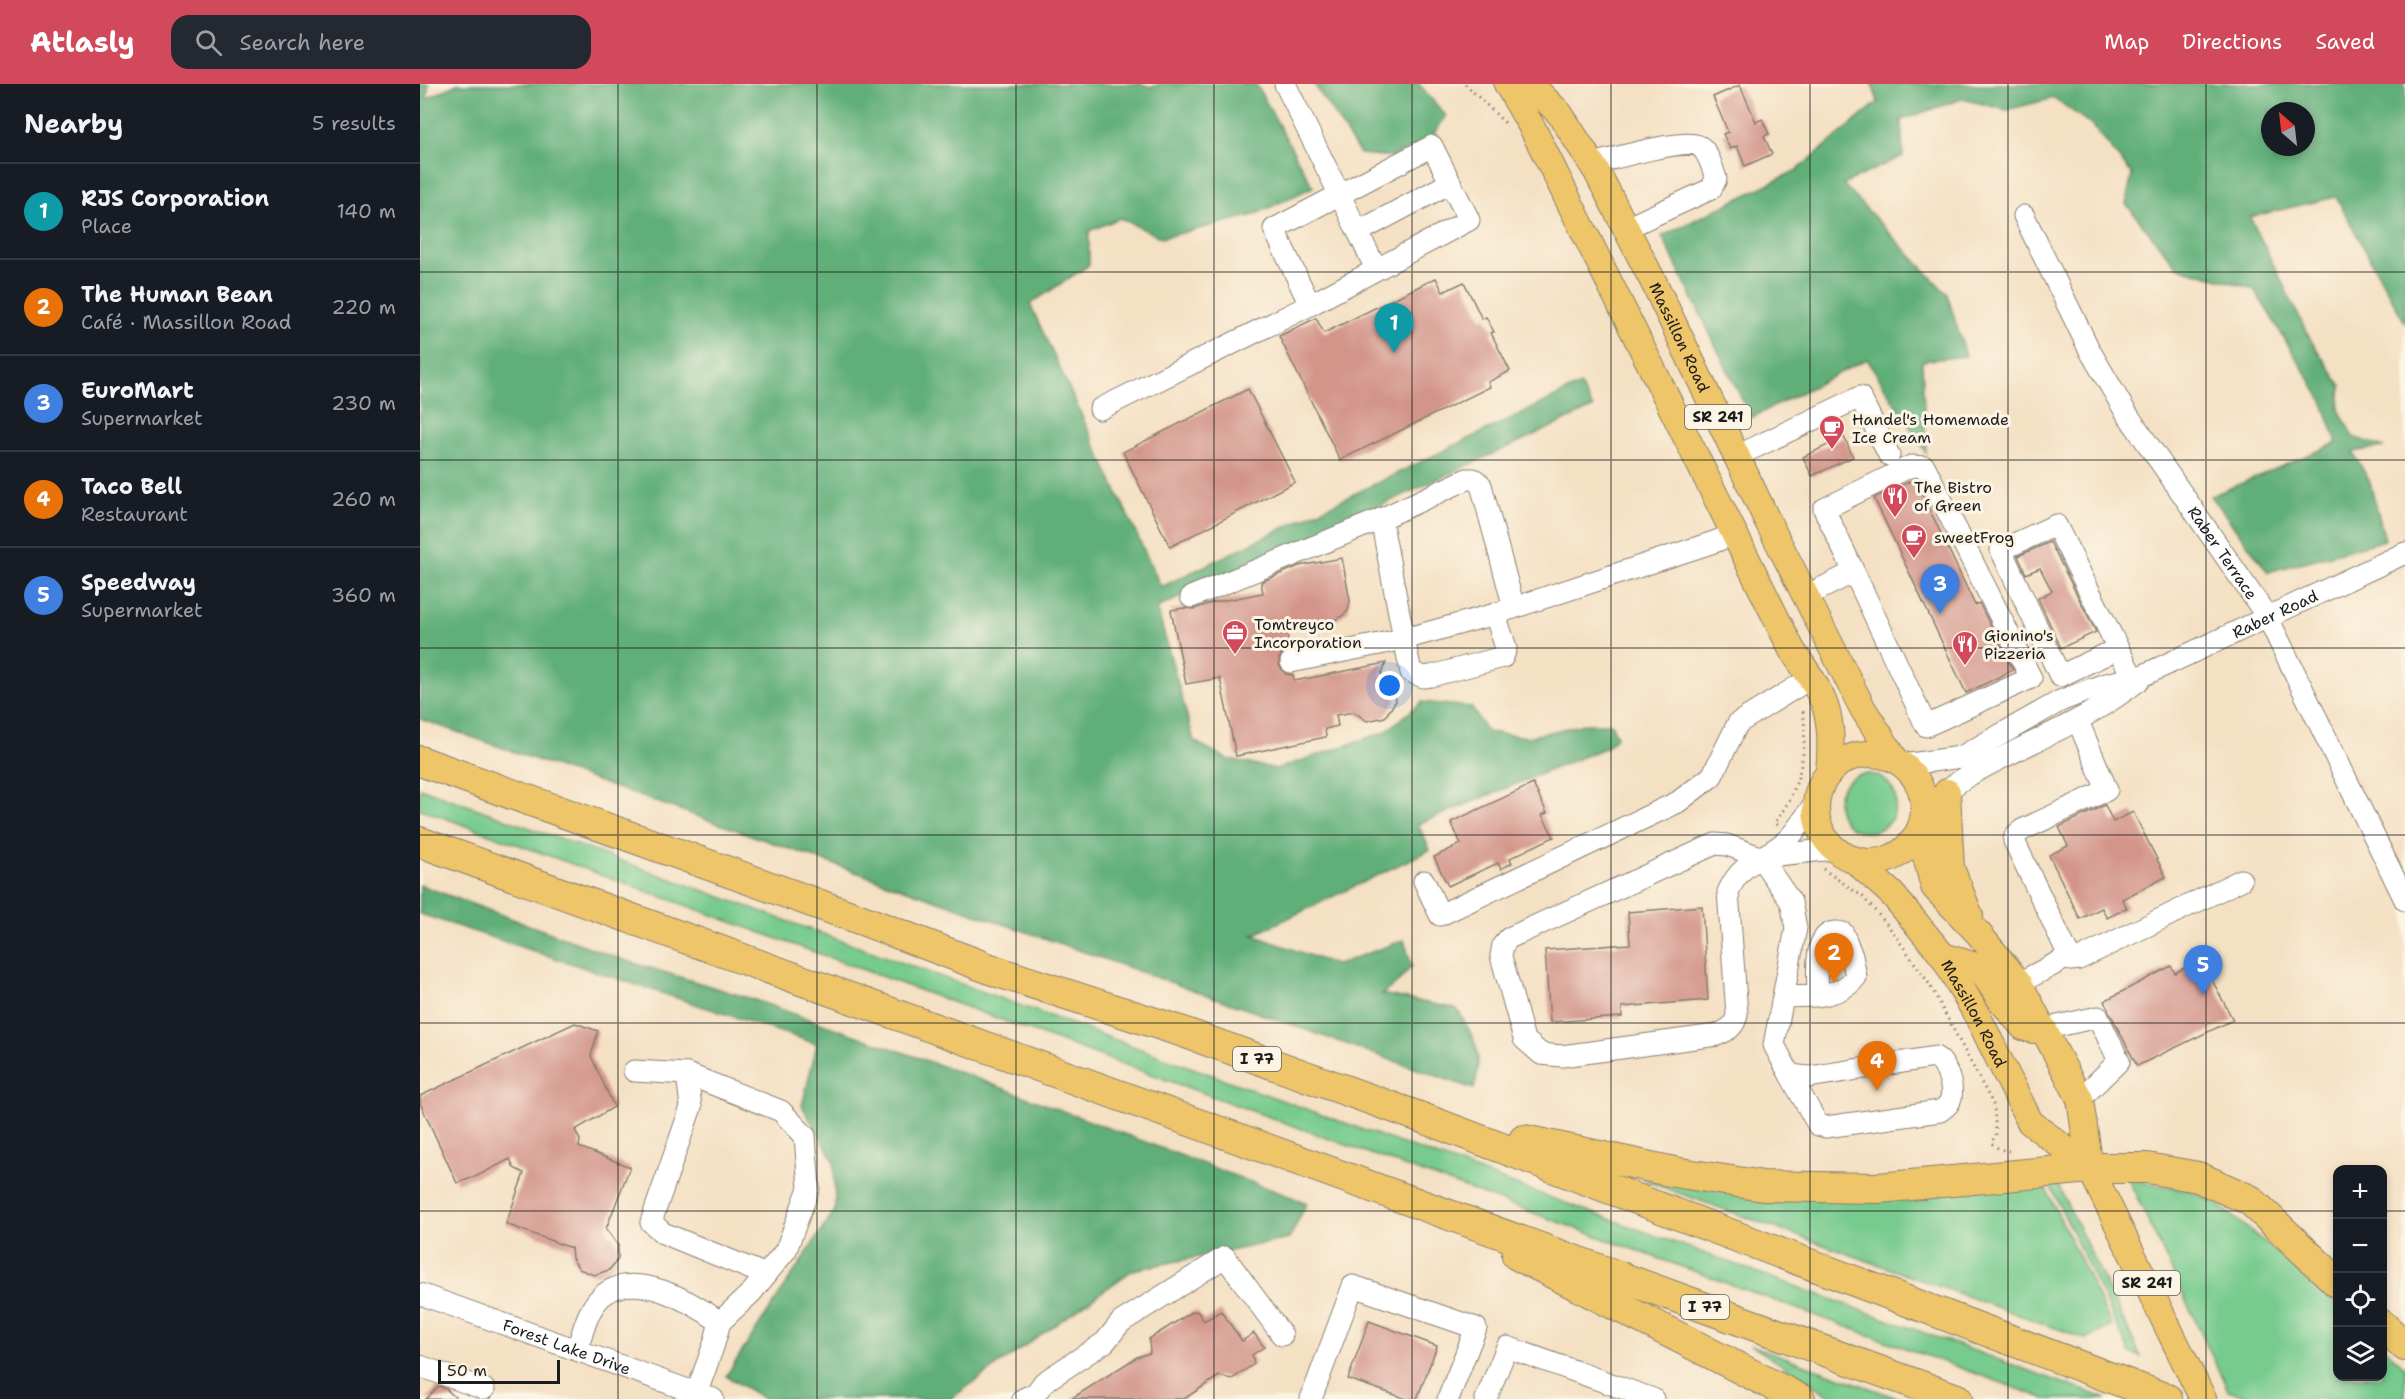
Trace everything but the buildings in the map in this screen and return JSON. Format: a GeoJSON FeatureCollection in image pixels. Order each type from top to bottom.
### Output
{"type":"FeatureCollection","features":[{"type":"Feature","properties":{"kind":"highway","name":"I 77"},"geometry":{"type":"LineString","coordinates":[[420,762],[862,920],[998,972],[1183,1032],[1416,1116],[2167,1399]]}},
{"type":"Feature","properties":{"kind":"highway","name":"I 77"},"geometry":{"type":"LineString","coordinates":[[420,842],[1957,1399]]}},
{"type":"Feature","properties":{"kind":"highway"},"geometry":{"type":"LineString","coordinates":[[1416,1116],[1674,1172],[1763,1186],[1879,1188],[2090,1168],[2147,1168],[2198,1176],[2250,1200],[2333,1279]]}},
{"type":"Feature","properties":{"kind":"highway"},"geometry":{"type":"LineString","coordinates":[[1454,1216],[1540,1268],[1800,1399]]}},
{"type":"Feature","properties":{"kind":"highway"},"geometry":{"type":"LineString","coordinates":[[2384,1327],[2405,1346]]}},
{"type":"Feature","properties":{"kind":"main road"},"geometry":{"type":"LineString","coordinates":[[1507,84],[1533,129],[1792,650],[1802,684],[1821,694],[1829,714],[1832,745],[1829,772]]}},
{"type":"Feature","properties":{"kind":"main road","name":"Massillon Road"},"geometry":{"type":"LineString","coordinates":[[1530,84],[1560,114],[1626,228],[1863,709],[1899,762]]}},
{"type":"Feature","properties":{"kind":"main road"},"geometry":{"type":"LineString","coordinates":[[1859,754],[1877,754],[1899,762],[1910,770],[1920,786],[1924,816],[1915,839],[1902,852],[1886,861],[1867,863],[1844,854],[1823,836],[1816,820],[1815,803],[1820,786],[1829,772],[1842,760],[1859,754]]}},
{"type":"Feature","properties":{"kind":"main road"},"geometry":{"type":"LineString","coordinates":[[1947,792],[1951,868],[1978,933]]}},
{"type":"Feature","properties":{"kind":"main road","name":"Massillon Road"},"geometry":{"type":"LineString","coordinates":[[1924,816],[1926,857],[1934,887],[1978,933],[2019,983],[2044,1029],[2080,1099],[2090,1168],[2203,1399]]}},
{"type":"Feature","properties":{"kind":"main road","name":"Massillon Road"},"geometry":{"type":"LineString","coordinates":[[1844,854],[1892,894],[1942,956],[1978,1017],[2030,1122],[2090,1168]]}},
{"type":"Feature","properties":{"kind":"main road"},"geometry":{"type":"LineString","coordinates":[[1942,956],[1979,967],[2003,1003],[2023,1026],[2033,1030],[2044,1029]]}},
{"type":"Feature","properties":{"kind":"street"},"geometry":{"type":"LineString","coordinates":[[1285,84],[1341,194],[1376,270]]}},
{"type":"Feature","properties":{"kind":"street"},"geometry":{"type":"LineString","coordinates":[[1591,164],[1677,144],[1693,143],[1702,148],[1716,178],[1711,189],[1626,228]]}},
{"type":"Feature","properties":{"kind":"street"},"geometry":{"type":"LineString","coordinates":[[1100,410],[1310,305],[1469,220],[1431,146],[1274,229],[1310,305]]}},
{"type":"Feature","properties":{"kind":"street"},"geometry":{"type":"LineString","coordinates":[[1359,232],[1450,183]]}},
{"type":"Feature","properties":{"kind":"street","name":"Raber Terrace"},"geometry":{"type":"LineString","coordinates":[[2024,216],[2090,351],[2119,401],[2268,618],[2405,900]]}},
{"type":"Feature","properties":{"kind":"street"},"geometry":{"type":"LineString","coordinates":[[1737,456],[1860,397],[1888,454]]}},
{"type":"Feature","properties":{"kind":"street"},"geometry":{"type":"LineString","coordinates":[[2031,678],[1926,726],[1824,509],[1911,466],[1925,467],[2047,709]]}},
{"type":"Feature","properties":{"kind":"street"},"geometry":{"type":"LineString","coordinates":[[1191,597],[1381,519],[1467,479],[1474,479],[1481,485],[1505,611],[1507,651],[1500,659],[1423,677],[1411,672],[1381,519]]}},
{"type":"Feature","properties":{"kind":"street"},"geometry":{"type":"LineString","coordinates":[[2117,649],[2060,676],[2001,550],[2056,525],[2117,649],[2139,677]]}},
{"type":"Feature","properties":{"kind":"street"},"geometry":{"type":"LineString","coordinates":[[1290,662],[1404,639],[1505,611],[1717,541],[1734,533]]}},
{"type":"Feature","properties":{"kind":"street","name":"Raber Road"},"geometry":{"type":"LineString","coordinates":[[1899,762],[1961,757],[2060,701],[2102,686],[2139,677],[2405,553]]}},
{"type":"Feature","properties":{"kind":"street"},"geometry":{"type":"LineString","coordinates":[[1806,596],[1854,572]]}},
{"type":"Feature","properties":{"kind":"street","name":"Raber Road"},"geometry":{"type":"LineString","coordinates":[[1924,816],[1947,792],[1966,777],[2078,722],[2115,700],[2139,677]]}},
{"type":"Feature","properties":{"kind":"street"},"geometry":{"type":"LineString","coordinates":[[1424,881],[1440,915],[1678,802],[1712,776],[1738,723],[1802,684]]}},
{"type":"Feature","properties":{"kind":"street"},"geometry":{"type":"LineString","coordinates":[[2078,722],[2107,790],[2022,830],[2014,841],[2068,957],[2074,961],[2079,959],[2241,880]]}},
{"type":"Feature","properties":{"kind":"street"},"geometry":{"type":"LineString","coordinates":[[1793,845],[1815,803]]}},
{"type":"Feature","properties":{"kind":"street"},"geometry":{"type":"LineString","coordinates":[[1790,1075],[1809,1077],[1927,1058],[1941,1060],[1945,1066],[1952,1097],[1949,1104],[1940,1111],[1826,1127],[1818,1125],[1790,1075],[1774,1045],[1796,928],[1791,902],[1760,857],[1726,845],[1714,844],[1509,939],[1503,945],[1501,956],[1524,1039],[1541,1054],[1563,1056],[1717,1035],[1736,1023],[1728,892],[1735,876],[1760,857],[1793,845],[1844,854]]}},
{"type":"Feature","properties":{"kind":"street"},"geometry":{"type":"LineString","coordinates":[[2019,983],[2068,957]]}},
{"type":"Feature","properties":{"kind":"street"},"geometry":{"type":"LineString","coordinates":[[1783,997],[1818,996]]}},
{"type":"Feature","properties":{"kind":"street"},"geometry":{"type":"LineString","coordinates":[[2044,1029],[2098,1017],[2119,1061],[2080,1099]]}},
{"type":"Feature","properties":{"kind":"street"},"geometry":{"type":"LineString","coordinates":[[634,1071],[687,1074],[781,1111],[805,1137],[809,1188],[786,1250],[752,1292],[720,1322],[705,1396]]}},
{"type":"Feature","properties":{"kind":"street"},"geometry":{"type":"LineString","coordinates":[[687,1074],[691,1107],[651,1222],[663,1233],[766,1275]]}},
{"type":"Feature","properties":{"kind":"street"},"geometry":{"type":"LineString","coordinates":[[1023,1399],[1036,1393],[1044,1382],[1106,1342],[1121,1322],[1225,1257],[1282,1335]]}},
{"type":"Feature","properties":{"kind":"street"},"geometry":{"type":"LineString","coordinates":[[577,1350],[589,1313],[603,1295],[629,1284],[653,1287],[698,1306],[720,1322]]}},
{"type":"Feature","properties":{"kind":"street"},"geometry":{"type":"LineString","coordinates":[[1311,1399],[1353,1286],[1476,1328],[1448,1399]]}},
{"type":"Feature","properties":{"kind":"street","name":"Forest Lake Drive"},"geometry":{"type":"LineString","coordinates":[[420,1294],[705,1396]]}},
{"type":"Feature","properties":{"kind":"street"},"geometry":{"type":"LineString","coordinates":[[1486,1399],[1507,1347],[1653,1399]]}},
{"type":"Feature","properties":{"kind":"street"},"geometry":{"type":"LineString","coordinates":[[420,1366],[484,1389]]}},
{"type":"Feature","properties":{"kind":"path"},"geometry":{"type":"LineString","coordinates":[[1465,84],[1512,130]]}},
{"type":"Feature","properties":{"kind":"path"},"geometry":{"type":"LineString","coordinates":[[1802,684],[1806,729],[1792,794],[1775,823],[1793,845],[1798,861],[1823,869],[1863,897],[1890,928],[1930,985],[1994,1106],[1996,1135],[1991,1143],[1999,1149]]}},
{"type":"Feature","properties":{"kind":"green space"},"geometry":{"type":"Polygon","coordinates":[[[420,84],[429,84],[426,99],[457,84],[1141,84],[1152,87],[1160,84],[1256,84],[1313,187],[1254,215],[1162,238],[1120,218],[1089,231],[1089,265],[1030,304],[1161,587],[1580,385],[1593,408],[1157,608],[1194,741],[1227,759],[1277,769],[1385,732],[1422,702],[1471,707],[1487,732],[1528,737],[1584,724],[1611,724],[1617,736],[1607,747],[1418,824],[1430,850],[1253,935],[1336,965],[1404,940],[1412,966],[1395,985],[1382,994],[1457,1009],[1469,1029],[1478,1056],[1474,1089],[420,719],[420,84]]]}},
{"type":"Feature","properties":{"kind":"green space"},"geometry":{"type":"Polygon","coordinates":[[[1314,84],[1419,84],[1446,116],[1430,140],[1392,157],[1360,154],[1314,84]]]}},
{"type":"Feature","properties":{"kind":"green space"},"geometry":{"type":"Polygon","coordinates":[[[1872,84],[2405,84],[2405,323],[2336,197],[2250,217],[2310,339],[2341,386],[2339,409],[2353,437],[2384,447],[2353,452],[2370,482],[2385,540],[2268,572],[2211,496],[2337,443],[2322,400],[2254,289],[2177,267],[2126,204],[2132,174],[2093,126],[2054,98],[2007,110],[1962,99],[1901,120],[1903,156],[1843,184],[1947,294],[1966,356],[1922,361],[1926,453],[1867,359],[1751,418],[1662,236],[1797,170],[1878,102],[1872,84]]]}},
{"type":"Feature","properties":{"kind":"green space"},"geometry":{"type":"Polygon","coordinates":[[[1861,774],[1873,774],[1888,782],[1896,797],[1896,809],[1888,824],[1873,832],[1861,832],[1846,824],[1838,809],[1838,797],[1846,782],[1861,774]]]}},
{"type":"Feature","properties":{"kind":"green space"},"geometry":{"type":"Polygon","coordinates":[[[420,788],[2107,1399],[2046,1399],[420,809],[420,788]]]}},
{"type":"Feature","properties":{"kind":"green space"},"geometry":{"type":"Polygon","coordinates":[[[420,885],[624,960],[752,999],[973,1077],[1307,1203],[1289,1239],[1133,1270],[950,1399],[764,1399],[726,1376],[835,1210],[834,1161],[802,1106],[817,1044],[420,914],[420,885]]]}},
{"type":"Feature","properties":{"kind":"green space"},"geometry":{"type":"Polygon","coordinates":[[[1642,1180],[2044,1185],[2112,1326],[2086,1339],[1642,1180]]]}},
{"type":"Feature","properties":{"kind":"green space"},"geometry":{"type":"Polygon","coordinates":[[[2129,1180],[2188,1190],[2214,1202],[2333,1302],[2333,1381],[2387,1381],[2387,1351],[2405,1368],[2405,1399],[2254,1399],[2228,1390],[2129,1180]]]}},
{"type":"Feature","properties":{"kind":"green space"},"geometry":{"type":"Polygon","coordinates":[[[2048,1181],[2058,1185],[2141,1357],[2130,1353],[2048,1181]]]}},
{"type":"Feature","properties":{"kind":"green space"},"geometry":{"type":"Polygon","coordinates":[[[1751,1345],[1900,1399],[1835,1399],[1751,1345]]]}},
{"type":"Feature","properties":{"kind":"place","name":"RJS Corporation"},"geometry":{"type":"Point","coordinates":[1394,353]}},
{"type":"Feature","properties":{"kind":"place","name":"Handel's Homemade Ice Cream"},"geometry":{"type":"Point","coordinates":[1832,451]}},
{"type":"Feature","properties":{"kind":"place","name":"The Bistro of Green"},"geometry":{"type":"Point","coordinates":[1895,519]}},
{"type":"Feature","properties":{"kind":"place","name":"sweetFrog"},"geometry":{"type":"Point","coordinates":[1914,560]}},
{"type":"Feature","properties":{"kind":"place","name":"EuroMart"},"geometry":{"type":"Point","coordinates":[1940,614]}},
{"type":"Feature","properties":{"kind":"place","name":"Tomtreyco Incorporation"},"geometry":{"type":"Point","coordinates":[1235,656]}},
{"type":"Feature","properties":{"kind":"place","name":"Gionino's Pizzeria"},"geometry":{"type":"Point","coordinates":[1965,667]}},
{"type":"Feature","properties":{"kind":"place","name":"The Human Bean"},"geometry":{"type":"Point","coordinates":[1834,983]}},
{"type":"Feature","properties":{"kind":"place","name":"Speedway"},"geometry":{"type":"Point","coordinates":[2203,995]}},
{"type":"Feature","properties":{"kind":"place","name":"Taco Bell"},"geometry":{"type":"Point","coordinates":[1877,1091]}}]}
